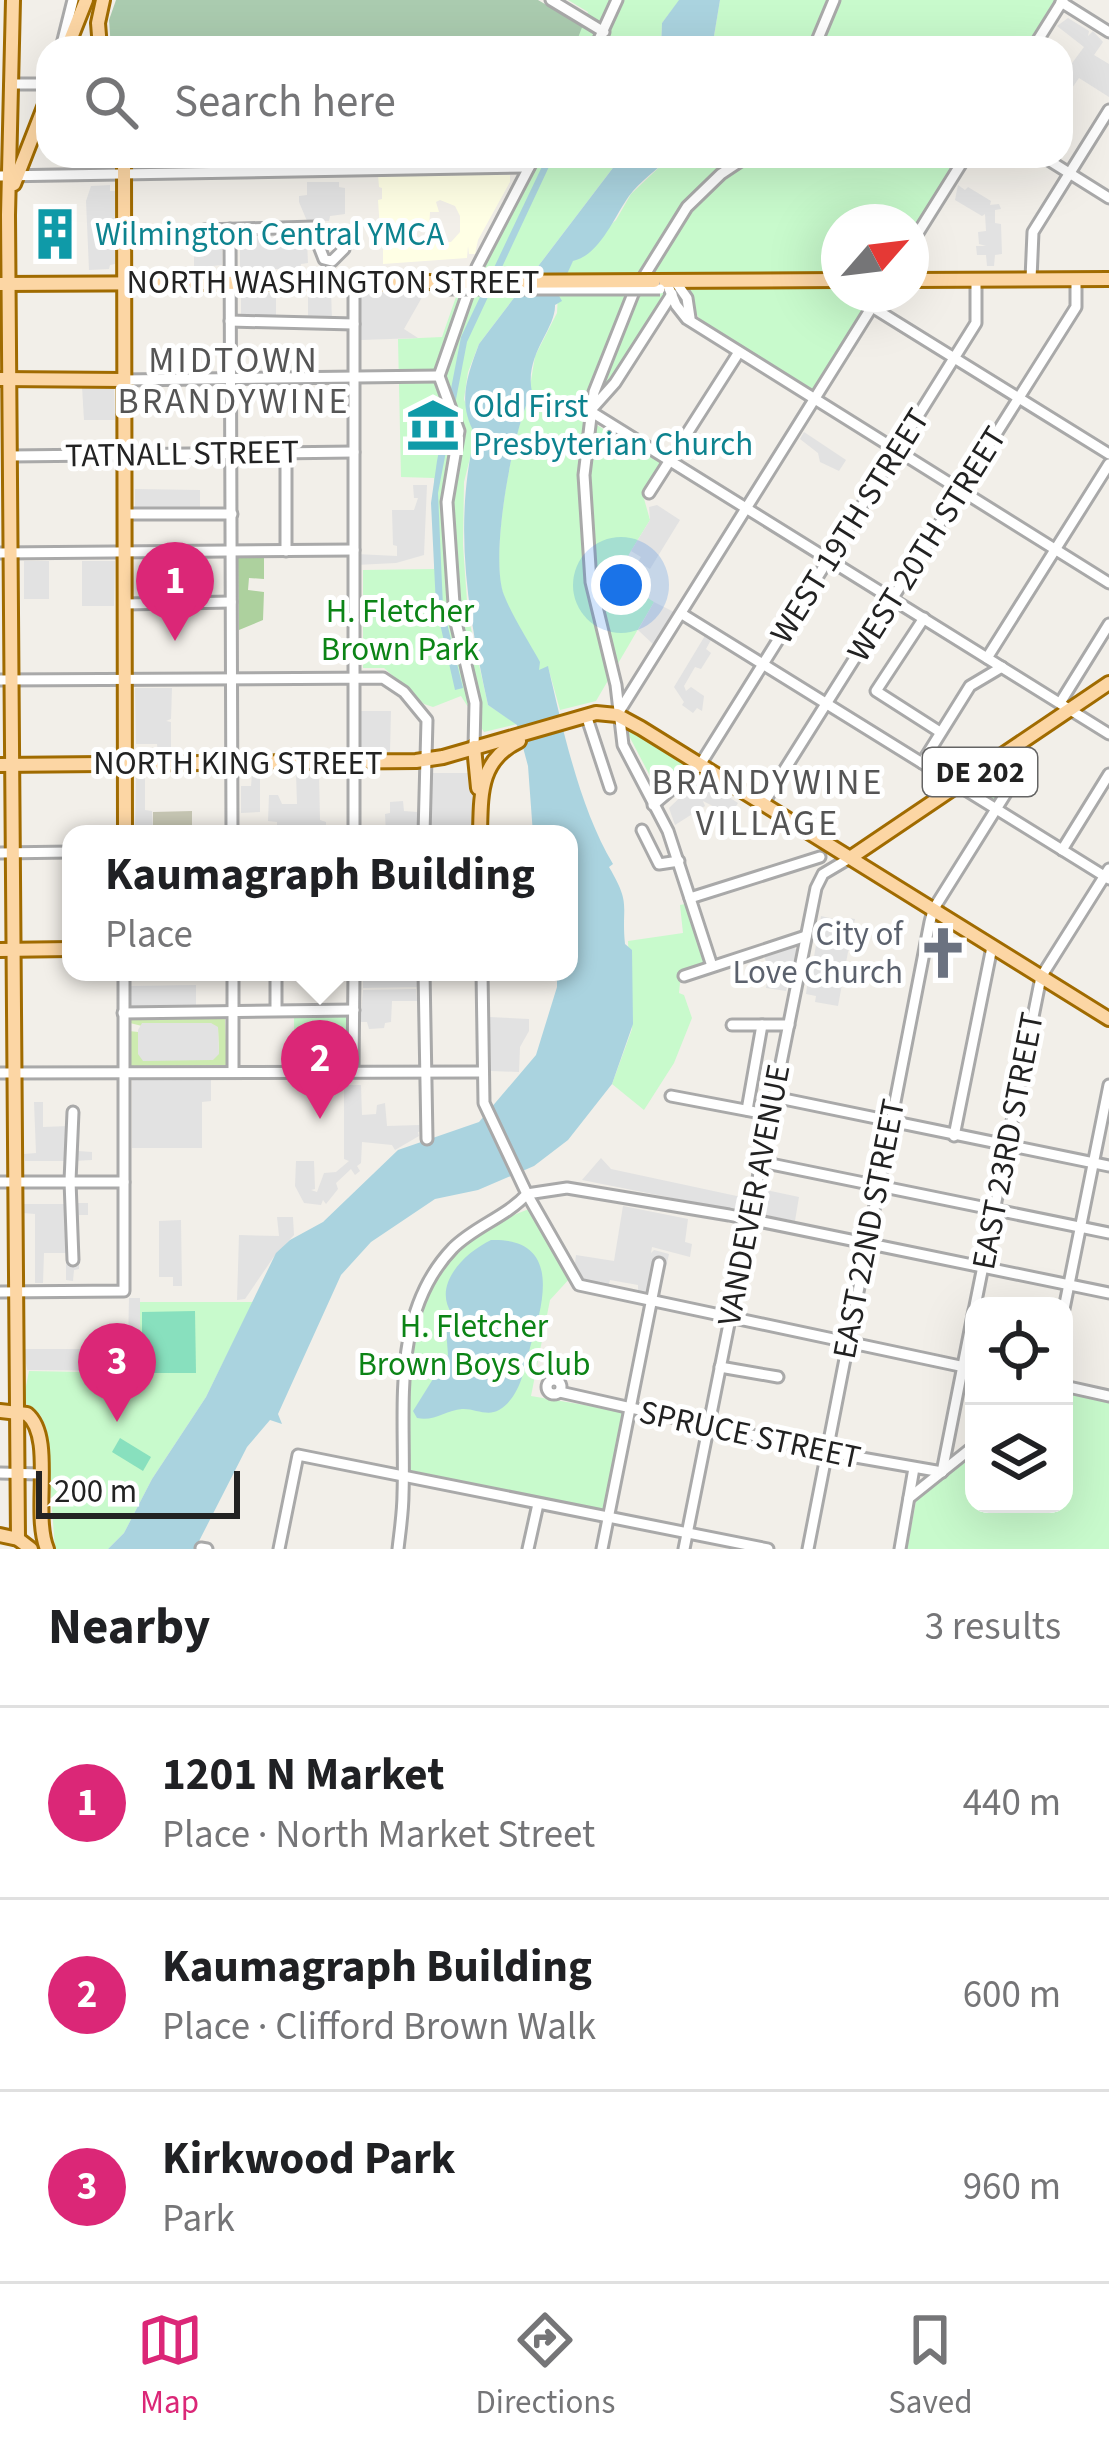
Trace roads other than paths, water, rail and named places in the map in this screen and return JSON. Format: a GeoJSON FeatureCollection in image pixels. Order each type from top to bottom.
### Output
{"type":"FeatureCollection","features":[{"type":"Feature","properties":{"kind":"main road"},"geometry":{"type":"LineString","coordinates":[[13,0],[5,66],[10,84],[10,192],[4,284],[11,456],[6,765],[8,950],[16,1012],[18,1539]]}},
{"type":"Feature","properties":{"kind":"main road"},"geometry":{"type":"LineString","coordinates":[[70,36],[86,0]]}},
{"type":"Feature","properties":{"kind":"main road"},"geometry":{"type":"LineString","coordinates":[[99,36],[103,0]]}},
{"type":"Feature","properties":{"kind":"main road"},"geometry":{"type":"LineString","coordinates":[[9,175],[36,122]]}},
{"type":"Feature","properties":{"kind":"main road"},"geometry":{"type":"LineString","coordinates":[[124,168],[125,825]]}},
{"type":"Feature","properties":{"kind":"main road"},"geometry":{"type":"LineString","coordinates":[[0,225],[10,192]]}},
{"type":"Feature","properties":{"kind":"main road"},"geometry":{"type":"LineString","coordinates":[[929,280],[1109,279]]}},
{"type":"Feature","properties":{"kind":"main road","name":"NORTH WASHINGTON STREET"},"geometry":{"type":"LineString","coordinates":[[4,284],[665,287],[708,280],[821,280]]}},
{"type":"Feature","properties":{"kind":"main road"},"geometry":{"type":"LineString","coordinates":[[5,379],[124,380]]}},
{"type":"Feature","properties":{"kind":"main road","name":"DE 202"},"geometry":{"type":"LineString","coordinates":[[850,858],[1019,745],[1065,706],[1109,683]]}},
{"type":"Feature","properties":{"kind":"main road","name":"NORTH KING STREET"},"geometry":{"type":"LineString","coordinates":[[6,765],[425,760],[511,741],[577,718],[604,712],[616,715]]}},
{"type":"Feature","properties":{"kind":"main road"},"geometry":{"type":"LineString","coordinates":[[616,715],[1109,1019]]}},
{"type":"Feature","properties":{"kind":"main road"},"geometry":{"type":"LineString","coordinates":[[480,825],[487,768],[511,741]]}},
{"type":"Feature","properties":{"kind":"main road"},"geometry":{"type":"LineString","coordinates":[[474,747],[481,810]]}},
{"type":"Feature","properties":{"kind":"main road"},"geometry":{"type":"LineString","coordinates":[[8,950],[62,949]]}},
{"type":"Feature","properties":{"kind":"main road"},"geometry":{"type":"LineString","coordinates":[[0,1411],[18,1411],[37,1424],[40,1523],[47,1549]]}},
{"type":"Feature","properties":{"kind":"main road"},"geometry":{"type":"LineString","coordinates":[[0,1535],[32,1549]]}},
{"type":"Feature","properties":{"kind":"street"},"geometry":{"type":"LineString","coordinates":[[66,36],[73,0]]}},
{"type":"Feature","properties":{"kind":"street"},"geometry":{"type":"LineString","coordinates":[[602,36],[617,0]]}},
{"type":"Feature","properties":{"kind":"street"},"geometry":{"type":"LineString","coordinates":[[819,36],[834,0]]}},
{"type":"Feature","properties":{"kind":"street"},"geometry":{"type":"LineString","coordinates":[[1040,36],[1062,1],[1109,32]]}},
{"type":"Feature","properties":{"kind":"street"},"geometry":{"type":"LineString","coordinates":[[558,2],[604,32]]}},
{"type":"Feature","properties":{"kind":"street"},"geometry":{"type":"LineString","coordinates":[[10,84],[36,84]]}},
{"type":"Feature","properties":{"kind":"street"},"geometry":{"type":"LineString","coordinates":[[1031,279],[1033,232],[1109,110]]}},
{"type":"Feature","properties":{"kind":"street"},"geometry":{"type":"LineString","coordinates":[[9,175],[390,168]]}},
{"type":"Feature","properties":{"kind":"street"},"geometry":{"type":"LineString","coordinates":[[474,747],[475,703],[453,606],[447,502],[458,438],[439,376],[477,267],[528,168]]}},
{"type":"Feature","properties":{"kind":"street"},"geometry":{"type":"LineString","coordinates":[[712,966],[668,831],[630,764],[616,715],[616,686],[597,622],[586,540],[584,475],[599,374],[624,312],[679,217],[732,168]]}},
{"type":"Feature","properties":{"kind":"street"},"geometry":{"type":"LineString","coordinates":[[929,215],[958,168]]}},
{"type":"Feature","properties":{"kind":"street"},"geometry":{"type":"LineString","coordinates":[[1062,168],[1109,198]]}},
{"type":"Feature","properties":{"kind":"street"},"geometry":{"type":"LineString","coordinates":[[230,229],[232,825]]}},
{"type":"Feature","properties":{"kind":"street"},"geometry":{"type":"LineString","coordinates":[[204,230],[306,229]]}},
{"type":"Feature","properties":{"kind":"street","name":"WEST 19TH STREET"},"geometry":{"type":"LineString","coordinates":[[653,805],[700,765],[976,323],[976,279]]}},
{"type":"Feature","properties":{"kind":"street","name":"WEST 20TH STREET"},"geometry":{"type":"LineString","coordinates":[[763,804],[1076,307],[1076,279]]}},
{"type":"Feature","properties":{"kind":"street"},"geometry":{"type":"LineString","coordinates":[[691,319],[696,292],[708,280]]}},
{"type":"Feature","properties":{"kind":"street"},"geometry":{"type":"LineString","coordinates":[[354,282],[354,825]]}},
{"type":"Feature","properties":{"kind":"street"},"geometry":{"type":"LineString","coordinates":[[590,411],[615,382],[665,287],[687,298],[691,319],[740,352],[1109,583]]}},
{"type":"Feature","properties":{"kind":"street"},"geometry":{"type":"LineString","coordinates":[[616,715],[869,312]]}},
{"type":"Feature","properties":{"kind":"street"},"geometry":{"type":"LineString","coordinates":[[880,312],[1109,454]]}},
{"type":"Feature","properties":{"kind":"street"},"geometry":{"type":"LineString","coordinates":[[230,321],[354,324]]}},
{"type":"Feature","properties":{"kind":"street"},"geometry":{"type":"LineString","coordinates":[[649,493],[740,352]]}},
{"type":"Feature","properties":{"kind":"street"},"geometry":{"type":"LineString","coordinates":[[124,380],[439,376]]}},
{"type":"Feature","properties":{"kind":"street"},"geometry":{"type":"LineString","coordinates":[[590,411],[1109,734]]}},
{"type":"Feature","properties":{"kind":"street","name":"TATNALL STREET"},"geometry":{"type":"LineString","coordinates":[[11,456],[354,452]]}},
{"type":"Feature","properties":{"kind":"street"},"geometry":{"type":"LineString","coordinates":[[286,453],[286,551]]}},
{"type":"Feature","properties":{"kind":"street"},"geometry":{"type":"LineString","coordinates":[[987,658],[1109,464]]}},
{"type":"Feature","properties":{"kind":"street"},"geometry":{"type":"LineString","coordinates":[[124,514],[232,514]]}},
{"type":"Feature","properties":{"kind":"street"},"geometry":{"type":"LineString","coordinates":[[6,553],[354,550]]}},
{"type":"Feature","properties":{"kind":"street"},"geometry":{"type":"LineString","coordinates":[[125,604],[231,602]]}},
{"type":"Feature","properties":{"kind":"street"},"geometry":{"type":"LineString","coordinates":[[682,614],[1108,875],[1041,977]]}},
{"type":"Feature","properties":{"kind":"street"},"geometry":{"type":"LineString","coordinates":[[924,618],[876,691],[940,732]]}},
{"type":"Feature","properties":{"kind":"street"},"geometry":{"type":"LineString","coordinates":[[1065,706],[1109,624]]}},
{"type":"Feature","properties":{"kind":"street"},"geometry":{"type":"LineString","coordinates":[[922,763],[970,686],[1002,667]]}},
{"type":"Feature","properties":{"kind":"street"},"geometry":{"type":"LineString","coordinates":[[6,680],[389,680],[422,709],[427,720],[424,825]]}},
{"type":"Feature","properties":{"kind":"street"},"geometry":{"type":"LineString","coordinates":[[577,718],[610,788]]}},
{"type":"Feature","properties":{"kind":"street"},"geometry":{"type":"LineString","coordinates":[[933,910],[1023,766],[1019,745]]}},
{"type":"Feature","properties":{"kind":"street"},"geometry":{"type":"LineString","coordinates":[[1062,850],[1109,774]]}},
{"type":"Feature","properties":{"kind":"street"},"geometry":{"type":"LineString","coordinates":[[642,830],[659,864],[679,861]]}},
{"type":"Feature","properties":{"kind":"street","name":"VANDEVER AVENUE"},"geometry":{"type":"LineString","coordinates":[[684,1549],[816,888],[818,838]]}},
{"type":"Feature","properties":{"kind":"street"},"geometry":{"type":"LineString","coordinates":[[7,853],[62,851]]}},
{"type":"Feature","properties":{"kind":"street"},"geometry":{"type":"LineString","coordinates":[[690,898],[820,857]]}},
{"type":"Feature","properties":{"kind":"street"},"geometry":{"type":"LineString","coordinates":[[816,888],[823,874],[850,858]]}},
{"type":"Feature","properties":{"kind":"street","name":"EAST 22ND STREET"},"geometry":{"type":"LineString","coordinates":[[808,1549],[933,910]]}},
{"type":"Feature","properties":{"kind":"street"},"geometry":{"type":"LineString","coordinates":[[684,976],[806,936]]}},
{"type":"Feature","properties":{"kind":"street"},"geometry":{"type":"LineString","coordinates":[[954,1136],[992,947]]}},
{"type":"Feature","properties":{"kind":"street","name":"EAST 23RD STREET"},"geometry":{"type":"LineString","coordinates":[[976,1297],[1041,977]]}},
{"type":"Feature","properties":{"kind":"street"},"geometry":{"type":"LineString","coordinates":[[0,1292],[124,1291],[124,981]]}},
{"type":"Feature","properties":{"kind":"street"},"geometry":{"type":"LineString","coordinates":[[232,981],[233,1072]]}},
{"type":"Feature","properties":{"kind":"street"},"geometry":{"type":"LineString","coordinates":[[276,981],[277,1010]]}},
{"type":"Feature","properties":{"kind":"street"},"geometry":{"type":"LineString","coordinates":[[353,1071],[354,981]]}},
{"type":"Feature","properties":{"kind":"street"},"geometry":{"type":"LineString","coordinates":[[424,981],[428,1139]]}},
{"type":"Feature","properties":{"kind":"street"},"geometry":{"type":"LineString","coordinates":[[482,981],[484,1103],[526,1194],[579,1285],[965,1367]]}},
{"type":"Feature","properties":{"kind":"street"},"geometry":{"type":"LineString","coordinates":[[123,1013],[354,1010]]}},
{"type":"Feature","properties":{"kind":"street"},"geometry":{"type":"LineString","coordinates":[[0,1012],[16,1012]]}},
{"type":"Feature","properties":{"kind":"street"},"geometry":{"type":"LineString","coordinates":[[732,1024],[788,1025]]}},
{"type":"Feature","properties":{"kind":"street"},"geometry":{"type":"LineString","coordinates":[[747,1110],[762,1025]]}},
{"type":"Feature","properties":{"kind":"street"},"geometry":{"type":"LineString","coordinates":[[0,1072],[482,1072]]}},
{"type":"Feature","properties":{"kind":"street"},"geometry":{"type":"LineString","coordinates":[[1066,1297],[1109,1084]]}},
{"type":"Feature","properties":{"kind":"street"},"geometry":{"type":"LineString","coordinates":[[671,1096],[771,1115]]}},
{"type":"Feature","properties":{"kind":"street"},"geometry":{"type":"LineString","coordinates":[[774,1097],[1109,1166]]}},
{"type":"Feature","properties":{"kind":"street"},"geometry":{"type":"LineString","coordinates":[[73,1112],[73,1260]]}},
{"type":"Feature","properties":{"kind":"street"},"geometry":{"type":"LineString","coordinates":[[761,1162],[1109,1233]]}},
{"type":"Feature","properties":{"kind":"street"},"geometry":{"type":"LineString","coordinates":[[0,1182],[124,1182]]}},
{"type":"Feature","properties":{"kind":"street"},"geometry":{"type":"LineString","coordinates":[[398,1549],[410,1328],[428,1284],[453,1248],[487,1221],[514,1208],[526,1194],[567,1188],[750,1219],[1109,1293]]}},
{"type":"Feature","properties":{"kind":"street"},"geometry":{"type":"LineString","coordinates":[[602,1549],[658,1263]]}},
{"type":"Feature","properties":{"kind":"street"},"geometry":{"type":"LineString","coordinates":[[0,1352],[16,1352]]}},
{"type":"Feature","properties":{"kind":"street"},"geometry":{"type":"LineString","coordinates":[[720,1367],[778,1377]]}},
{"type":"Feature","properties":{"kind":"street","name":"EAST 23RD STREET"},"geometry":{"type":"LineString","coordinates":[[942,1472],[965,1380]]}},
{"type":"Feature","properties":{"kind":"street"},"geometry":{"type":"LineString","coordinates":[[1073,1388],[1109,1396]]}},
{"type":"Feature","properties":{"kind":"street","name":"SPRUCE STREET"},"geometry":{"type":"LineString","coordinates":[[560,1392],[826,1452],[942,1472]]}},
{"type":"Feature","properties":{"kind":"street"},"geometry":{"type":"LineString","coordinates":[[909,1498],[965,1454]]}},
{"type":"Feature","properties":{"kind":"street"},"geometry":{"type":"LineString","coordinates":[[279,1549],[298,1455],[768,1549]]}},
{"type":"Feature","properties":{"kind":"street"},"geometry":{"type":"LineString","coordinates":[[900,1549],[914,1468]]}},
{"type":"Feature","properties":{"kind":"street"},"geometry":{"type":"LineString","coordinates":[[0,1473],[40,1474]]}},
{"type":"Feature","properties":{"kind":"street"},"geometry":{"type":"LineString","coordinates":[[528,1549],[538,1504]]}},
{"type":"Feature","properties":{"kind":"water"},"geometry":{"type":"Polygon","coordinates":[[[679,0],[720,0],[714,36],[661,36],[662,23],[679,0]]]}},
{"type":"Feature","properties":{"kind":"water"},"geometry":{"type":"Polygon","coordinates":[[[541,168],[548,168],[467,342],[438,493],[443,607],[463,688],[455,690],[436,606],[431,503],[461,337],[541,168]]]}},
{"type":"Feature","properties":{"kind":"water"},"geometry":{"type":"Polygon","coordinates":[[[613,168],[658,168],[633,191],[599,243],[573,261],[558,294],[562,301],[555,305],[532,366],[532,392],[505,493],[499,552],[504,595],[540,662],[539,670],[548,666],[582,794],[623,898],[625,944],[632,950],[633,1024],[612,1084],[568,1140],[534,1166],[478,1190],[435,1199],[371,1242],[341,1275],[278,1414],[282,1424],[270,1420],[247,1447],[195,1549],[108,1549],[124,1533],[152,1479],[206,1397],[276,1253],[323,1222],[398,1150],[479,1122],[536,1055],[557,981],[578,981],[578,825],[532,825],[528,766],[517,725],[488,705],[474,637],[464,536],[475,434],[466,411],[466,389],[479,344],[613,168]]]}},
{"type":"Feature","properties":{"kind":"water"},"geometry":{"type":"Polygon","coordinates":[[[491,1240],[528,1249],[542,1274],[540,1308],[521,1380],[512,1397],[494,1412],[462,1409],[417,1418],[413,1411],[448,1355],[446,1329],[452,1314],[447,1303],[448,1281],[462,1261],[491,1240]]]}},
{"type":"Feature","properties":{"kind":"place","name":"Wilmington Central YMCA"},"geometry":{"type":"Point","coordinates":[55,234]}},
{"type":"Feature","properties":{"kind":"place","name":"Old First Presbyterian Church"},"geometry":{"type":"Point","coordinates":[433,425]}},
{"type":"Feature","properties":{"kind":"place","name":"1201 N Market"},"geometry":{"type":"Point","coordinates":[175,641]}},
{"type":"Feature","properties":{"kind":"place","name":"City of Love Church"},"geometry":{"type":"Point","coordinates":[943,953]}},
{"type":"Feature","properties":{"kind":"place","name":"Kaumagraph Building"},"geometry":{"type":"Point","coordinates":[320,1119]}},
{"type":"Feature","properties":{"kind":"place","name":"Kirkwood Park"},"geometry":{"type":"Point","coordinates":[117,1422]}},
{"type":"Feature","properties":{"kind":"district","name":"MIDTOWN BRANDYWINE"},"geometry":{"type":"Point","coordinates":[234,380]}},
{"type":"Feature","properties":{"kind":"district","name":"BRANDYWINE VILLAGE"},"geometry":{"type":"Point","coordinates":[768,802]}},
{"type":"Feature","properties":{"kind":"park label","name":"H. Fletcher Brown Park"},"geometry":{"type":"Point","coordinates":[400,630]}},
{"type":"Feature","properties":{"kind":"park label","name":"H. Fletcher Brown Boys Club"},"geometry":{"type":"Point","coordinates":[474,1345]}}]}
